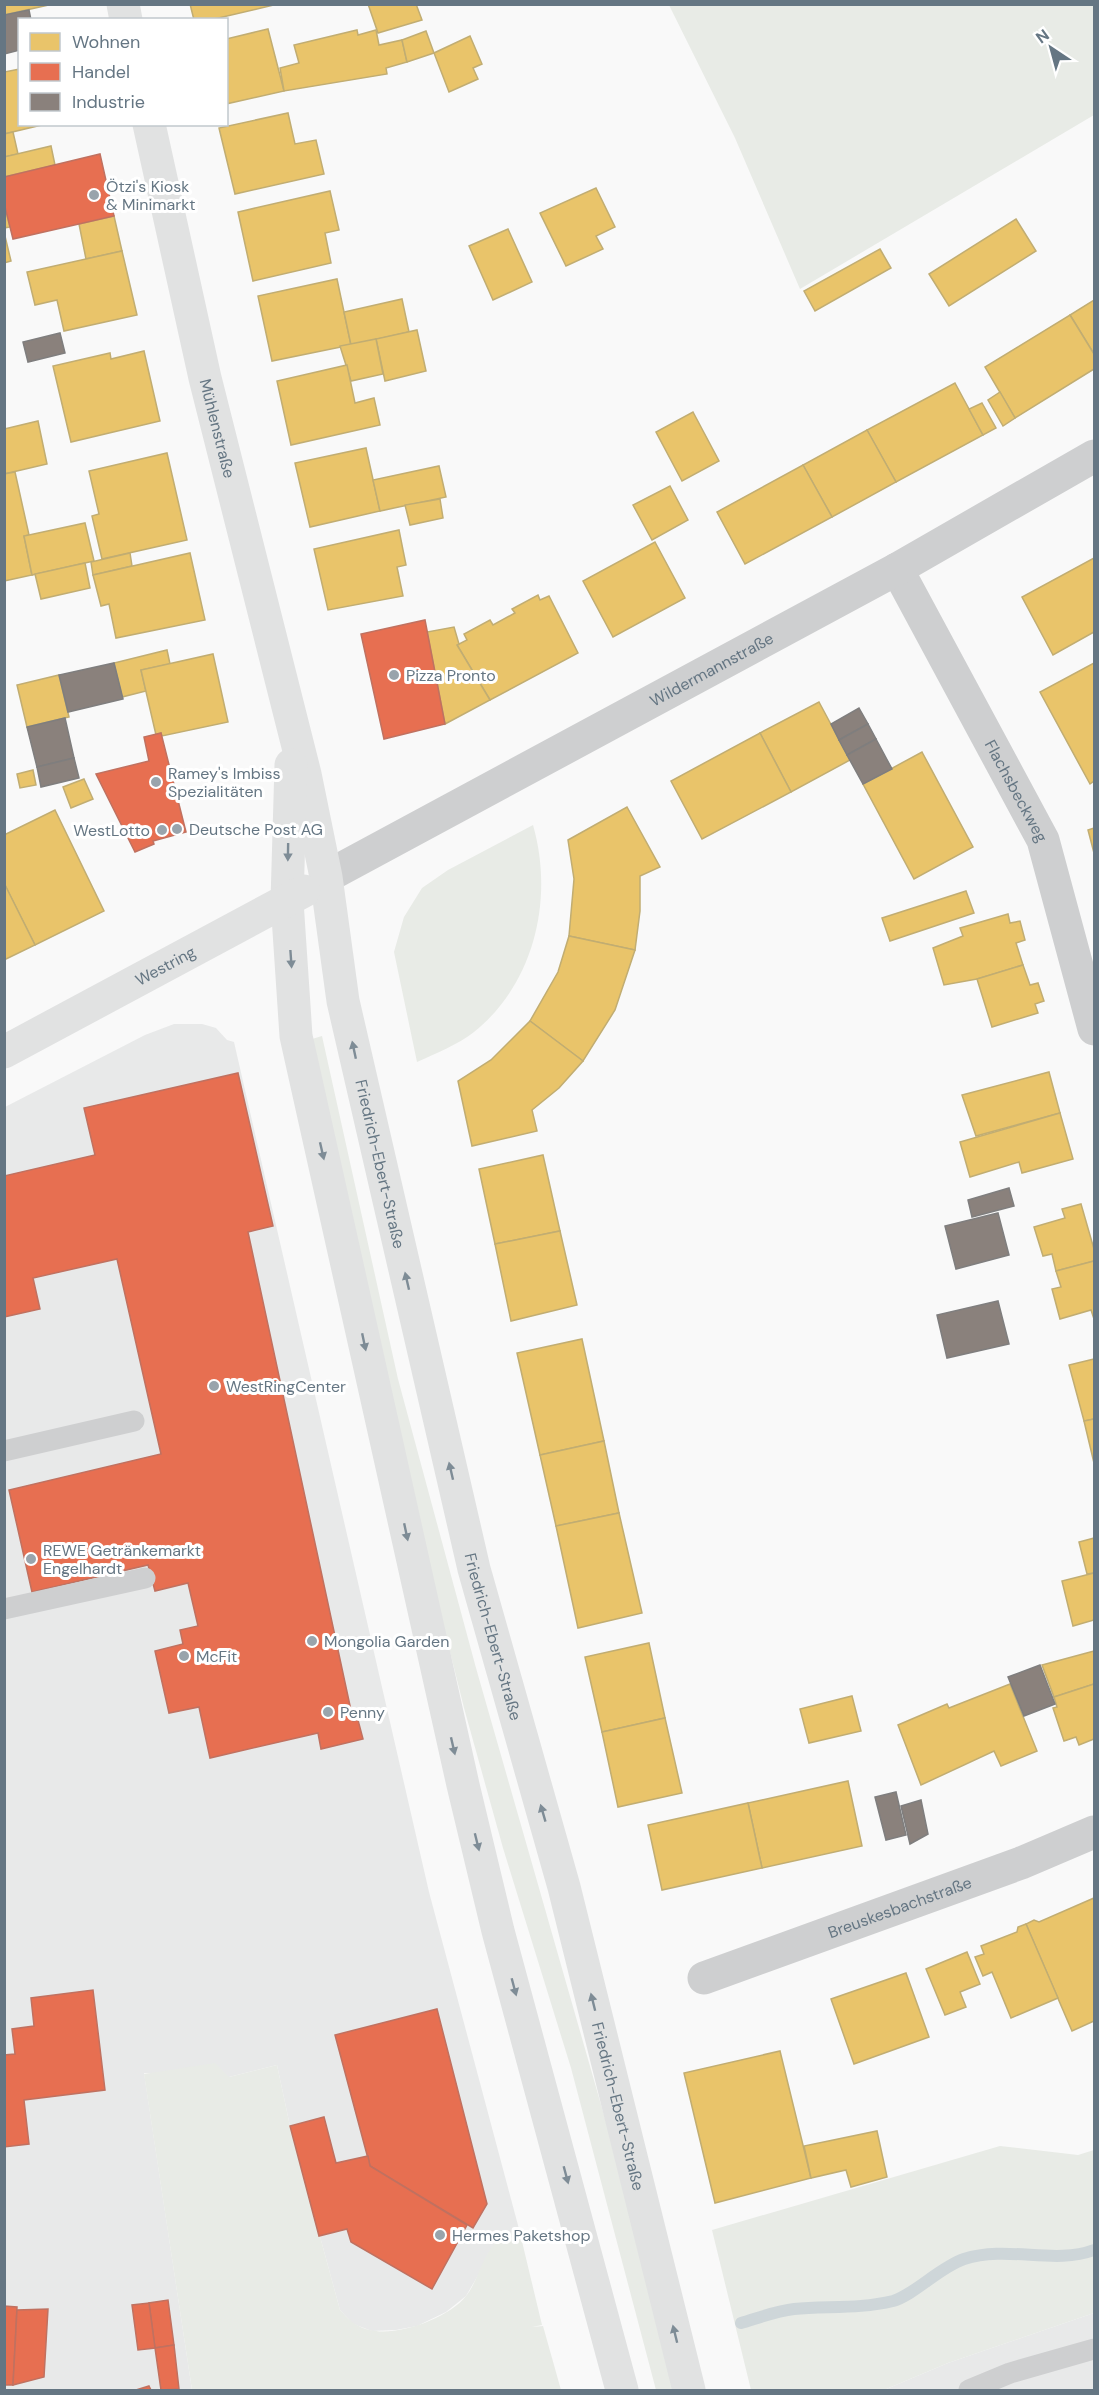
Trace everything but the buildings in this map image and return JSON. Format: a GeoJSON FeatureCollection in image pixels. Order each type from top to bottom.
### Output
{"type":"FeatureCollection","features":[{"type":"Feature","properties":{"kind":"main road","name":"Mühlenstraße"},"geometry":{"type":"LineString","coordinates":[[149,126],[205,378],[294,730],[326,877]]}},
{"type":"Feature","properties":{"kind":"main road","name":"Mühlenstraße"},"geometry":{"type":"LineString","coordinates":[[287,901],[289,779],[294,730]]}},
{"type":"Feature","properties":{"kind":"main road","name":"Westring"},"geometry":{"type":"LineString","coordinates":[[4,1052],[287,901],[326,877]]}},
{"type":"Feature","properties":{"kind":"main road","name":"Friedrich-Ebert-Straße"},"geometry":{"type":"LineString","coordinates":[[326,877],[343,1001],[474,1569],[564,1887],[689,2391]]}},
{"type":"Feature","properties":{"kind":"main road"},"geometry":{"type":"LineString","coordinates":[[287,901],[296,1036],[444,1706],[498,1931],[622,2391]]}},
{"type":"Feature","properties":{"kind":"street","name":"Wildermannstraße"},"geometry":{"type":"LineString","coordinates":[[326,877],[897,569],[1095,456]]}},
{"type":"Feature","properties":{"kind":"street","name":"Flachsbeckweg"},"geometry":{"type":"LineString","coordinates":[[897,569],[1042,840],[1095,1029]]}},
{"type":"Feature","properties":{"kind":"street","name":"Breuskesbachstraße"},"geometry":{"type":"LineString","coordinates":[[704,1978],[1020,1863],[1095,1832]]}},
{"type":"Feature","properties":{"kind":"lane"},"geometry":{"type":"LineString","coordinates":[[4,1451],[134,1421]]}},
{"type":"Feature","properties":{"kind":"lane"},"geometry":{"type":"LineString","coordinates":[[4,1609],[145,1578]]}},
{"type":"Feature","properties":{"kind":"lane"},"geometry":{"type":"LineString","coordinates":[[969,2391],[1010,2373],[1095,2349]]}},
{"type":"Feature","properties":{"kind":"shaded area"},"geometry":{"type":"Polygon","coordinates":[[[669,5],[1094,5],[1094,115],[800,289],[735,138],[669,5]]]}},
{"type":"Feature","properties":{"kind":"shaded area"},"geometry":{"type":"Polygon","coordinates":[[[533,825],[539,853],[540,910],[525,964],[512,989],[495,1012],[474,1032],[454,1045],[417,1062],[394,952],[404,917],[422,888],[448,870],[533,825]]]}},
{"type":"Feature","properties":{"kind":"shaded area"},"geometry":{"type":"Polygon","coordinates":[[[174,1024],[202,1024],[216,1028],[227,1040],[234,1042],[429,1892],[519,2229],[498,2241],[466,2296],[446,2312],[417,2326],[396,2330],[372,2331],[353,2324],[340,2310],[290,2126],[277,2065],[229,2077],[144,2073],[192,2390],[5,2390],[5,1107],[145,1035],[174,1024]]]}},
{"type":"Feature","properties":{"kind":"shaded area"},"geometry":{"type":"Polygon","coordinates":[[[322,1036],[398,1379],[476,1668],[618,2164],[678,2390],[656,2390],[571,2068],[503,1848],[464,1708],[408,1483],[312,1039],[322,1036]]]}},
{"type":"Feature","properties":{"kind":"shaded area"},"geometry":{"type":"Polygon","coordinates":[[[215,2063],[229,2077],[277,2065],[290,2126],[340,2310],[353,2323],[370,2330],[394,2331],[422,2324],[448,2312],[466,2296],[493,2246],[519,2229],[542,2325],[532,2327],[543,2326],[561,2390],[192,2390],[144,2074],[215,2063]]]}},
{"type":"Feature","properties":{"kind":"shaded area"},"geometry":{"type":"Polygon","coordinates":[[[1000,2146],[1078,2155],[1094,2150],[1094,2313],[948,2363],[884,2390],[751,2390],[712,2230],[1000,2146]]]}},
{"type":"Feature","properties":{"kind":"shaded area"},"geometry":{"type":"Polygon","coordinates":[[[1094,2313],[1094,2390],[884,2390],[948,2363],[1094,2313]]]}},
{"type":"Feature","properties":{"kind":"waterway"},"geometry":{"type":"LineString","coordinates":[[741,2323],[787,2310],[881,2304],[893,2301],[910,2293],[955,2263],[981,2255],[1063,2256],[1094,2250]]}},
{"type":"Feature","properties":{"kind":"place","name":"Ötzi's Kiosk & Minimarkt"},"geometry":{"type":"Point","coordinates":[94,195]}},
{"type":"Feature","properties":{"kind":"place","name":"Pizza Pronto"},"geometry":{"type":"Point","coordinates":[394,675]}},
{"type":"Feature","properties":{"kind":"place","name":"Ramey's Imbiss Spezialitäten"},"geometry":{"type":"Point","coordinates":[156,782]}},
{"type":"Feature","properties":{"kind":"place","name":"Deutsche Post AG"},"geometry":{"type":"Point","coordinates":[177,829]}},
{"type":"Feature","properties":{"kind":"place","name":"WestLotto"},"geometry":{"type":"Point","coordinates":[162,830]}},
{"type":"Feature","properties":{"kind":"place","name":"WestRingCenter"},"geometry":{"type":"Point","coordinates":[214,1386]}},
{"type":"Feature","properties":{"kind":"place","name":"REWE Getränkemarkt Engelhardt"},"geometry":{"type":"Point","coordinates":[31,1559]}},
{"type":"Feature","properties":{"kind":"place","name":"Mongolia Garden"},"geometry":{"type":"Point","coordinates":[312,1641]}},
{"type":"Feature","properties":{"kind":"place","name":"McFit"},"geometry":{"type":"Point","coordinates":[184,1656]}},
{"type":"Feature","properties":{"kind":"place","name":"Penny"},"geometry":{"type":"Point","coordinates":[328,1712]}},
{"type":"Feature","properties":{"kind":"place","name":"Hermes Paketshop"},"geometry":{"type":"Point","coordinates":[440,2235]}}]}
